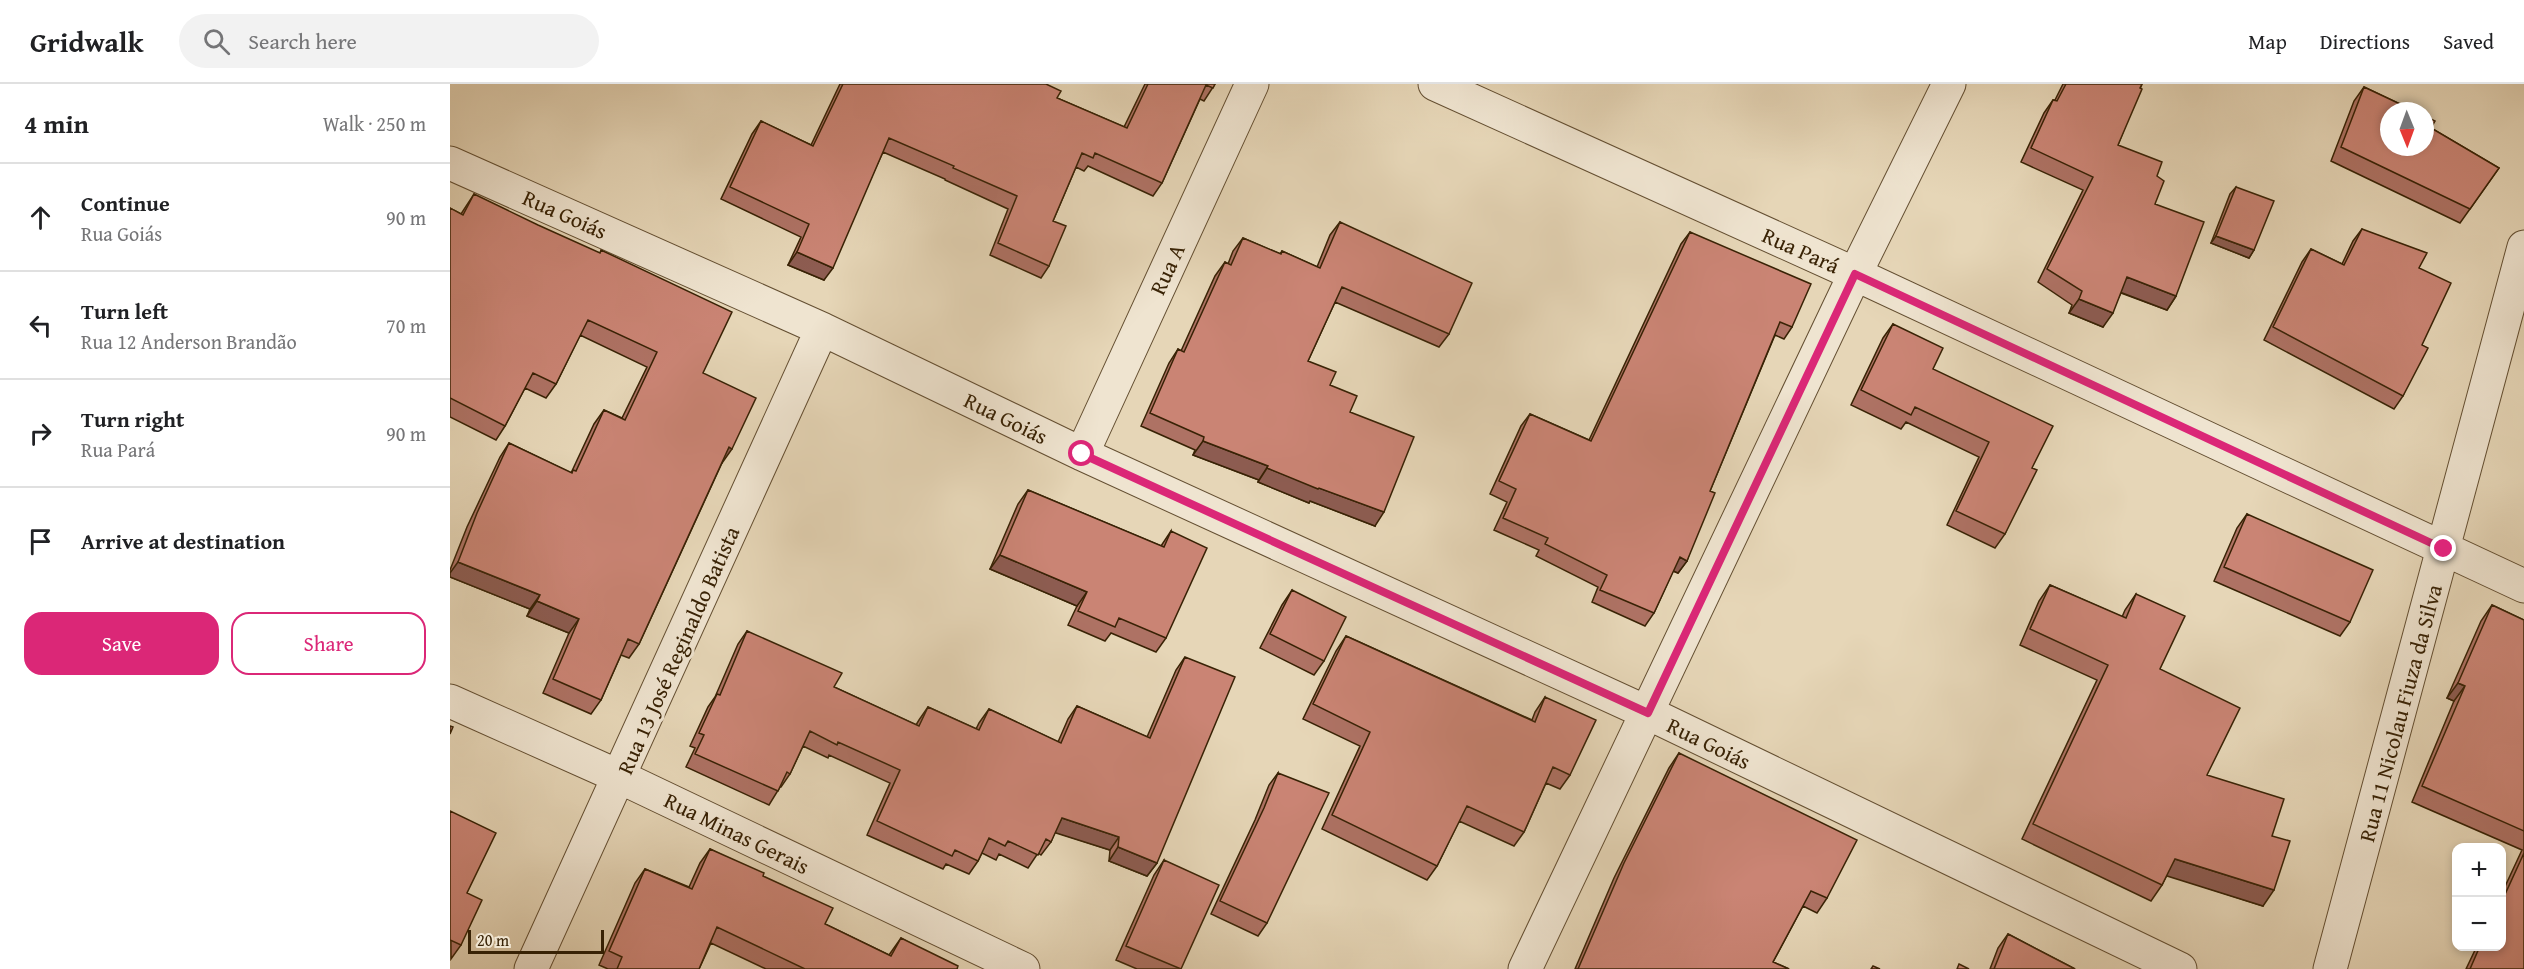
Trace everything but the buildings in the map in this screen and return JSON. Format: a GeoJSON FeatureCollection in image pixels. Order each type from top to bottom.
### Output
{"type":"FeatureCollection","features":[{"type":"Feature","properties":{"kind":"street","name":"Rua A"},"geometry":{"type":"LineString","coordinates":[[1082,454],[1252,84]]}},
{"type":"Feature","properties":{"kind":"street","name":"Rua Pará"},"geometry":{"type":"LineString","coordinates":[[1435,84],[1855,274],[2524,586]]}},
{"type":"Feature","properties":{"kind":"street"},"geometry":{"type":"LineString","coordinates":[[1525,969],[1855,274],[1949,84]]}},
{"type":"Feature","properties":{"kind":"street","name":"Rua Goiás"},"geometry":{"type":"LineString","coordinates":[[450,163],[822,329],[1082,454],[1648,713],[2180,969]]}},
{"type":"Feature","properties":{"kind":"street","name":"Rua 11 Nicolau Fiuza da Silva"},"geometry":{"type":"LineString","coordinates":[[2330,969],[2524,248]]}},
{"type":"Feature","properties":{"kind":"street","name":"Rua 13 José Reginaldo Batista"},"geometry":{"type":"LineString","coordinates":[[531,969],[822,329]]}},
{"type":"Feature","properties":{"kind":"street","name":"Rua Minas Gerais"},"geometry":{"type":"LineString","coordinates":[[450,701],[620,777],[1023,969]]}},
{"type":"Feature","properties":{"kind":"route"},"geometry":{"type":"LineString","coordinates":[[1082,454],[1648,713],[1855,274],[2444,549]]}}]}
